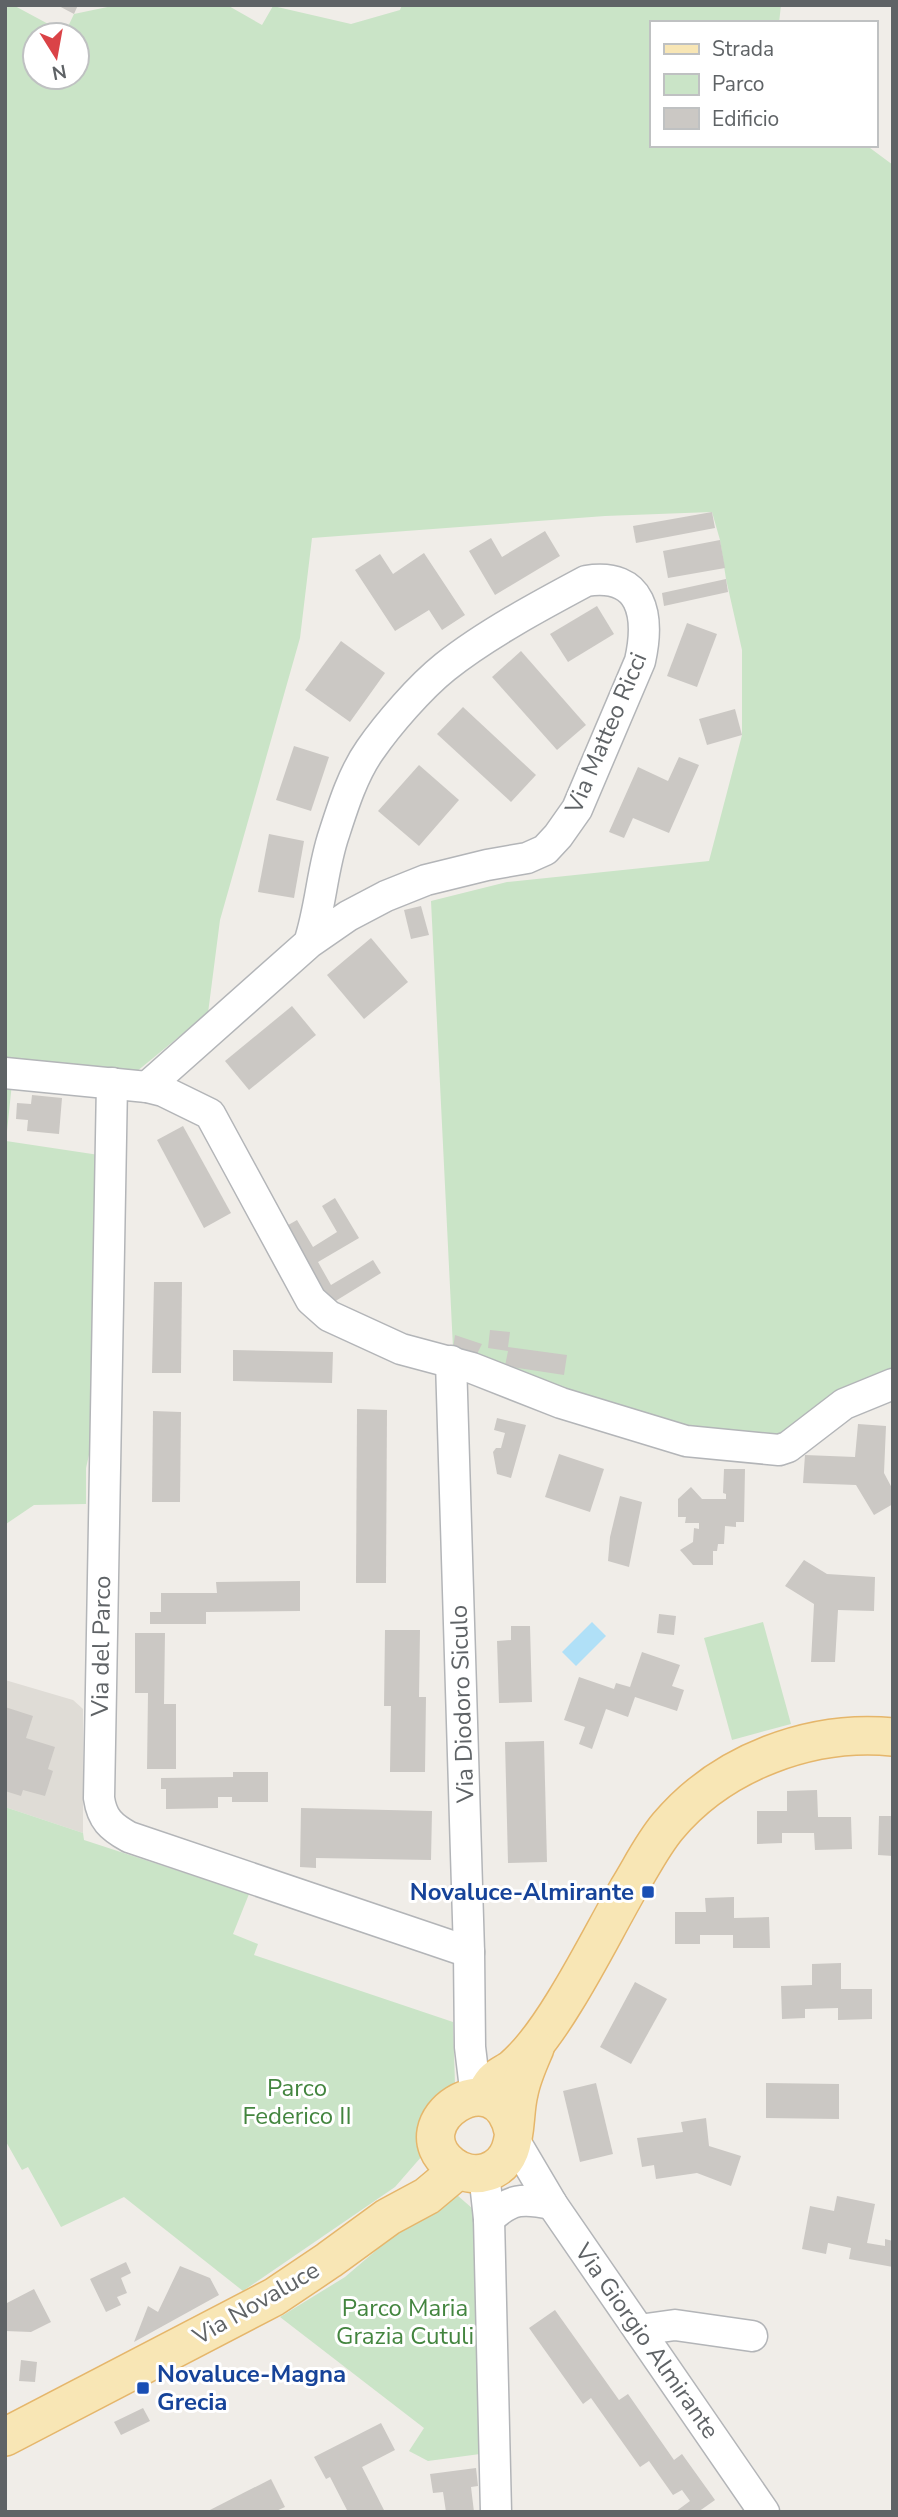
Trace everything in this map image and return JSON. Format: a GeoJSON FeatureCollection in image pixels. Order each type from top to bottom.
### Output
{"type":"FeatureCollection","features":[{"type":"Feature","properties":{"kind":"main road"},"geometry":{"type":"LineString","coordinates":[[491,2157],[437,2138],[440,2119],[513,2068],[538,2040],[565,2001],[649,1852],[668,1826],[694,1800],[741,1767],[780,1751],[827,1738],[869,1735],[893,1737]]}},
{"type":"Feature","properties":{"kind":"main road"},"geometry":{"type":"LineString","coordinates":[[491,2157],[515,2108],[521,2082],[538,2040]]}},
{"type":"Feature","properties":{"kind":"main road"},"geometry":{"type":"LineString","coordinates":[[471,2099],[494,2102],[507,2114],[491,2157]]}},
{"type":"Feature","properties":{"kind":"main road","name":"Via Novaluce"},"geometry":{"type":"LineString","coordinates":[[5,2437],[274,2297],[388,2217],[491,2157]]}},
{"type":"Feature","properties":{"kind":"street","name":"Via Matteo Ricci"},"geometry":{"type":"LineString","coordinates":[[147,1087],[309,943],[348,916],[386,896],[426,880],[527,858],[545,850],[577,808],[640,660],[645,638],[645,618],[640,603],[630,589],[617,581],[586,581],[471,648],[444,668],[420,691],[370,750],[355,778],[333,836],[318,916],[309,943]]}},
{"type":"Feature","properties":{"kind":"street"},"geometry":{"type":"LineString","coordinates":[[5,1073],[147,1087],[163,1091],[210,1114],[311,1300],[328,1316],[401,1349],[451,1361],[561,1403],[686,1441],[772,1450],[788,1447],[834,1409],[893,1384]]}},
{"type":"Feature","properties":{"kind":"street","name":"Via del Parco"},"geometry":{"type":"LineString","coordinates":[[112,1083],[99,1771],[101,1813],[112,1828],[130,1837],[470,1952]]}},
{"type":"Feature","properties":{"kind":"street","name":"Via Diodoro Siculo"},"geometry":{"type":"LineString","coordinates":[[451,1361],[470,1952],[471,2099]]}},
{"type":"Feature","properties":{"kind":"street"},"geometry":{"type":"LineString","coordinates":[[491,2157],[489,2219],[496,2512]]}},
{"type":"Feature","properties":{"kind":"street","name":"Via Giorgio Almirante"},"geometry":{"type":"LineString","coordinates":[[491,2157],[552,2204],[764,2512]]}},
{"type":"Feature","properties":{"kind":"street"},"geometry":{"type":"LineString","coordinates":[[489,2219],[513,2201],[531,2199],[552,2204]]}},
{"type":"Feature","properties":{"kind":"street"},"geometry":{"type":"LineString","coordinates":[[639,2329],[675,2325],[752,2336]]}},
{"type":"Feature","properties":{"kind":"shaded area"},"geometry":{"type":"Polygon","coordinates":[[[5,1680],[73,1700],[83,1709],[83,1833],[5,1807],[5,1680]]]}},
{"type":"Feature","properties":{"kind":"green space"},"geometry":{"type":"Polygon","coordinates":[[[5,5],[13,5],[43,21],[21,21],[21,91],[91,91],[91,21],[71,21],[74,14],[117,5],[227,5],[262,25],[273,6],[351,24],[400,10],[402,5],[781,5],[779,21],[650,21],[650,147],[869,147],[893,165],[893,1376],[783,1441],[691,1435],[453,1348],[431,901],[507,882],[709,861],[742,735],[742,650],[712,512],[605,516],[312,538],[300,638],[220,920],[208,1013],[136,1072],[59,1062],[5,1062],[5,5]]]}},
{"type":"Feature","properties":{"kind":"green space"},"geometry":{"type":"Polygon","coordinates":[[[5,1082],[12,1083],[6,1141],[99,1155],[96,1424],[86,1468],[86,1504],[34,1505],[6,1524],[5,1603],[5,1082]]]}},
{"type":"Feature","properties":{"kind":"green space"},"geometry":{"type":"Polygon","coordinates":[[[763,1622],[791,1724],[732,1740],[704,1638],[763,1622]]]}},
{"type":"Feature","properties":{"kind":"green space","name":"Parco Federico II"},"geometry":{"type":"Polygon","coordinates":[[[5,1807],[83,1833],[84,1840],[249,1894],[233,1934],[258,1944],[254,1955],[453,2022],[455,2084],[430,2110],[429,2148],[395,2187],[243,2291],[124,2197],[61,2227],[28,2167],[22,2170],[5,2140],[5,1807]]]}},
{"type":"Feature","properties":{"kind":"green space","name":"Parco Maria Grazia Cutuli"},"geometry":{"type":"Polygon","coordinates":[[[449,2188],[473,2209],[480,2454],[428,2461],[409,2451],[424,2428],[280,2317],[345,2277],[449,2188]]]}},
{"type":"Feature","properties":{"kind":"water"},"geometry":{"type":"Polygon","coordinates":[[[592,1622],[606,1636],[576,1666],[562,1652],[592,1622]]]}},
{"type":"Feature","properties":{"kind":"building"},"geometry":{"type":"Polygon","coordinates":[[[57,5],[78,5],[74,14],[57,5]]]}},
{"type":"Feature","properties":{"kind":"building"},"geometry":{"type":"Polygon","coordinates":[[[712,512],[715,528],[636,543],[633,526],[712,512]]]}},
{"type":"Feature","properties":{"kind":"building"},"geometry":{"type":"Polygon","coordinates":[[[545,531],[560,556],[495,595],[469,551],[491,538],[502,557],[545,531]]]}},
{"type":"Feature","properties":{"kind":"building"},"geometry":{"type":"Polygon","coordinates":[[[720,540],[725,568],[668,578],[663,551],[720,540]]]}},
{"type":"Feature","properties":{"kind":"building"},"geometry":{"type":"Polygon","coordinates":[[[424,553],[465,615],[442,630],[429,610],[395,631],[355,570],[380,554],[393,574],[424,553]]]}},
{"type":"Feature","properties":{"kind":"building"},"geometry":{"type":"Polygon","coordinates":[[[726,579],[728,592],[664,606],[662,593],[726,579]]]}},
{"type":"Feature","properties":{"kind":"building"},"geometry":{"type":"Polygon","coordinates":[[[597,606],[614,634],[568,662],[550,634],[597,606]]]}},
{"type":"Feature","properties":{"kind":"building"},"geometry":{"type":"Polygon","coordinates":[[[687,623],[717,634],[697,687],[667,676],[687,623]]]}},
{"type":"Feature","properties":{"kind":"building"},"geometry":{"type":"Polygon","coordinates":[[[341,641],[385,673],[350,722],[305,690],[341,641]]]}},
{"type":"Feature","properties":{"kind":"building"},"geometry":{"type":"Polygon","coordinates":[[[521,651],[586,725],[557,750],[492,677],[521,651]]]}},
{"type":"Feature","properties":{"kind":"building"},"geometry":{"type":"Polygon","coordinates":[[[463,707],[536,775],[511,802],[437,734],[463,707]]]}},
{"type":"Feature","properties":{"kind":"building"},"geometry":{"type":"Polygon","coordinates":[[[735,709],[742,735],[707,745],[699,719],[735,709]]]}},
{"type":"Feature","properties":{"kind":"building"},"geometry":{"type":"Polygon","coordinates":[[[294,746],[329,757],[311,811],[276,800],[294,746]]]}},
{"type":"Feature","properties":{"kind":"building"},"geometry":{"type":"Polygon","coordinates":[[[679,757],[699,765],[669,833],[633,818],[624,838],[609,832],[638,767],[668,781],[679,757]]]}},
{"type":"Feature","properties":{"kind":"building"},"geometry":{"type":"Polygon","coordinates":[[[419,765],[459,800],[419,846],[378,811],[419,765]]]}},
{"type":"Feature","properties":{"kind":"building"},"geometry":{"type":"Polygon","coordinates":[[[269,834],[304,841],[294,898],[258,892],[269,834]]]}},
{"type":"Feature","properties":{"kind":"building"},"geometry":{"type":"Polygon","coordinates":[[[421,906],[429,935],[411,939],[404,910],[421,906]]]}},
{"type":"Feature","properties":{"kind":"building"},"geometry":{"type":"Polygon","coordinates":[[[371,938],[408,982],[364,1019],[327,975],[371,938]]]}},
{"type":"Feature","properties":{"kind":"building"},"geometry":{"type":"Polygon","coordinates":[[[292,1006],[316,1035],[249,1090],[225,1061],[292,1006]]]}},
{"type":"Feature","properties":{"kind":"building"},"geometry":{"type":"Polygon","coordinates":[[[32,1095],[62,1098],[59,1134],[27,1131],[28,1120],[16,1119],[17,1103],[31,1104],[32,1095]]]}},
{"type":"Feature","properties":{"kind":"building"},"geometry":{"type":"Polygon","coordinates":[[[183,1126],[231,1213],[204,1228],[157,1140],[183,1126]]]}},
{"type":"Feature","properties":{"kind":"building"},"geometry":{"type":"Polygon","coordinates":[[[335,1198],[359,1238],[318,1262],[331,1285],[373,1260],[381,1273],[329,1305],[283,1228],[297,1220],[313,1247],[337,1232],[322,1206],[335,1198]]]}},
{"type":"Feature","properties":{"kind":"building"},"geometry":{"type":"Polygon","coordinates":[[[154,1282],[182,1282],[181,1373],[152,1373],[154,1282]]]}},
{"type":"Feature","properties":{"kind":"building"},"geometry":{"type":"Polygon","coordinates":[[[490,1330],[510,1332],[508,1347],[567,1355],[564,1375],[505,1366],[508,1351],[488,1348],[490,1330]]]}},
{"type":"Feature","properties":{"kind":"building"},"geometry":{"type":"Polygon","coordinates":[[[455,1335],[482,1344],[474,1360],[453,1348],[455,1335]]]}},
{"type":"Feature","properties":{"kind":"building"},"geometry":{"type":"Polygon","coordinates":[[[233,1350],[333,1352],[332,1383],[233,1381],[233,1350]]]}},
{"type":"Feature","properties":{"kind":"building"},"geometry":{"type":"Polygon","coordinates":[[[357,1409],[387,1410],[386,1583],[356,1583],[357,1409]]]}},
{"type":"Feature","properties":{"kind":"building"},"geometry":{"type":"Polygon","coordinates":[[[153,1411],[181,1412],[180,1502],[152,1502],[153,1411]]]}},
{"type":"Feature","properties":{"kind":"building"},"geometry":{"type":"Polygon","coordinates":[[[497,1418],[526,1425],[511,1478],[497,1474],[493,1452],[496,1448],[501,1448],[505,1433],[494,1430],[497,1418]]]}},
{"type":"Feature","properties":{"kind":"building"},"geometry":{"type":"Polygon","coordinates":[[[858,1424],[886,1426],[884,1473],[893,1490],[893,1504],[874,1515],[856,1485],[803,1483],[805,1455],[855,1457],[858,1424]]]}},
{"type":"Feature","properties":{"kind":"building"},"geometry":{"type":"Polygon","coordinates":[[[559,1454],[604,1469],[590,1512],[545,1497],[559,1454]]]}},
{"type":"Feature","properties":{"kind":"building"},"geometry":{"type":"Polygon","coordinates":[[[724,1469],[745,1469],[744,1522],[736,1522],[736,1527],[725,1526],[724,1544],[718,1544],[717,1551],[713,1551],[713,1565],[693,1565],[680,1550],[693,1542],[694,1528],[699,1529],[699,1523],[685,1523],[686,1517],[678,1517],[678,1499],[691,1487],[702,1499],[726,1499],[726,1494],[723,1493],[724,1469]]]}},
{"type":"Feature","properties":{"kind":"building"},"geometry":{"type":"Polygon","coordinates":[[[620,1496],[642,1502],[629,1567],[608,1561],[610,1537],[620,1496]]]}},
{"type":"Feature","properties":{"kind":"building"},"geometry":{"type":"Polygon","coordinates":[[[804,1560],[827,1574],[875,1577],[874,1611],[838,1610],[835,1662],[811,1662],[814,1604],[785,1586],[804,1560]]]}},
{"type":"Feature","properties":{"kind":"building"},"geometry":{"type":"Polygon","coordinates":[[[300,1581],[300,1611],[206,1612],[206,1624],[150,1624],[150,1612],[161,1612],[161,1593],[217,1593],[216,1582],[300,1581]]]}},
{"type":"Feature","properties":{"kind":"building"},"geometry":{"type":"Polygon","coordinates":[[[659,1614],[676,1616],[674,1635],[657,1633],[659,1614]]]}},
{"type":"Feature","properties":{"kind":"building"},"geometry":{"type":"Polygon","coordinates":[[[511,1626],[530,1626],[532,1702],[499,1703],[497,1641],[511,1640],[511,1626]]]}},
{"type":"Feature","properties":{"kind":"building"},"geometry":{"type":"Polygon","coordinates":[[[385,1630],[420,1630],[419,1697],[426,1697],[425,1772],[390,1772],[391,1706],[384,1706],[385,1630]]]}},
{"type":"Feature","properties":{"kind":"building"},"geometry":{"type":"Polygon","coordinates":[[[135,1633],[165,1633],[164,1704],[176,1704],[176,1769],[147,1769],[148,1693],[135,1693],[135,1633]]]}},
{"type":"Feature","properties":{"kind":"building"},"geometry":{"type":"Polygon","coordinates":[[[642,1652],[680,1665],[672,1686],[684,1690],[677,1711],[635,1697],[628,1717],[606,1709],[592,1749],[579,1744],[585,1727],[564,1720],[579,1677],[614,1689],[616,1683],[630,1687],[642,1652]]]}},
{"type":"Feature","properties":{"kind":"building"},"geometry":{"type":"Polygon","coordinates":[[[5,1707],[33,1716],[26,1738],[55,1747],[48,1769],[53,1771],[45,1796],[23,1790],[21,1796],[5,1791],[5,1707]]]}},
{"type":"Feature","properties":{"kind":"building"},"geometry":{"type":"Polygon","coordinates":[[[544,1741],[547,1862],[508,1863],[505,1742],[544,1741]]]}},
{"type":"Feature","properties":{"kind":"building"},"geometry":{"type":"Polygon","coordinates":[[[233,1772],[268,1772],[268,1802],[232,1802],[232,1797],[218,1797],[218,1808],[166,1809],[166,1789],[161,1789],[161,1778],[233,1777],[233,1772]]]}},
{"type":"Feature","properties":{"kind":"building"},"geometry":{"type":"Polygon","coordinates":[[[817,1790],[818,1817],[851,1817],[852,1849],[815,1850],[814,1833],[782,1833],[782,1843],[757,1844],[757,1811],[787,1811],[787,1791],[817,1790]]]}},
{"type":"Feature","properties":{"kind":"building"},"geometry":{"type":"Polygon","coordinates":[[[301,1808],[432,1811],[431,1860],[316,1858],[316,1868],[300,1867],[301,1808]]]}},
{"type":"Feature","properties":{"kind":"building"},"geometry":{"type":"Polygon","coordinates":[[[879,1816],[893,1816],[893,1856],[878,1855],[879,1816]]]}},
{"type":"Feature","properties":{"kind":"building"},"geometry":{"type":"Polygon","coordinates":[[[734,1897],[734,1918],[769,1917],[770,1948],[733,1948],[733,1935],[700,1935],[700,1944],[675,1944],[675,1912],[706,1912],[705,1898],[734,1897]]]}},
{"type":"Feature","properties":{"kind":"building"},"geometry":{"type":"Polygon","coordinates":[[[841,1963],[841,1989],[872,1989],[872,2019],[838,2020],[838,2008],[805,2009],[805,2018],[782,2019],[781,1986],[812,1985],[812,1964],[841,1963]]]}},
{"type":"Feature","properties":{"kind":"building"},"geometry":{"type":"Polygon","coordinates":[[[635,1982],[667,1999],[631,2064],[600,2047],[635,1982]]]}},
{"type":"Feature","properties":{"kind":"building"},"geometry":{"type":"Polygon","coordinates":[[[596,2083],[613,2154],[580,2162],[563,2091],[596,2083]]]}},
{"type":"Feature","properties":{"kind":"building"},"geometry":{"type":"Polygon","coordinates":[[[766,2083],[839,2084],[839,2119],[766,2118],[766,2083]]]}},
{"type":"Feature","properties":{"kind":"building"},"geometry":{"type":"Polygon","coordinates":[[[706,2118],[709,2146],[741,2156],[731,2186],[697,2173],[656,2179],[654,2165],[642,2167],[637,2138],[683,2132],[681,2122],[706,2118]]]}},
{"type":"Feature","properties":{"kind":"building"},"geometry":{"type":"Polygon","coordinates":[[[837,2196],[875,2204],[867,2243],[885,2246],[885,2239],[893,2241],[893,2267],[849,2259],[851,2248],[828,2243],[826,2254],[802,2249],[810,2206],[834,2211],[837,2196]]]}},
{"type":"Feature","properties":{"kind":"building"},"geometry":{"type":"Polygon","coordinates":[[[126,2262],[131,2273],[121,2278],[127,2293],[117,2297],[121,2305],[106,2312],[90,2279],[126,2262]]]}},
{"type":"Feature","properties":{"kind":"building"},"geometry":{"type":"Polygon","coordinates":[[[180,2266],[210,2278],[219,2295],[134,2342],[148,2306],[158,2312],[180,2266]]]}},
{"type":"Feature","properties":{"kind":"building"},"geometry":{"type":"Polygon","coordinates":[[[34,2289],[51,2322],[31,2332],[5,2331],[5,2299],[7,2303],[34,2289]]]}},
{"type":"Feature","properties":{"kind":"building"},"geometry":{"type":"Polygon","coordinates":[[[555,2310],[619,2400],[628,2394],[674,2460],[682,2454],[715,2500],[698,2512],[675,2512],[690,2501],[682,2490],[673,2495],[649,2461],[640,2467],[591,2398],[583,2404],[529,2328],[555,2310]]]}},
{"type":"Feature","properties":{"kind":"building"},"geometry":{"type":"Polygon","coordinates":[[[21,2360],[37,2362],[35,2382],[19,2381],[21,2360]]]}},
{"type":"Feature","properties":{"kind":"building"},"geometry":{"type":"Polygon","coordinates":[[[143,2408],[150,2421],[121,2435],[114,2422],[143,2408]]]}},
{"type":"Feature","properties":{"kind":"building"},"geometry":{"type":"Polygon","coordinates":[[[381,2423],[395,2450],[362,2467],[385,2512],[348,2512],[330,2477],[326,2479],[314,2457],[381,2423]]]}},
{"type":"Feature","properties":{"kind":"building"},"geometry":{"type":"Polygon","coordinates":[[[476,2468],[478,2486],[471,2487],[474,2512],[446,2512],[443,2492],[433,2493],[430,2474],[476,2468]]]}},
{"type":"Feature","properties":{"kind":"building"},"geometry":{"type":"Polygon","coordinates":[[[271,2479],[285,2507],[274,2512],[206,2512],[271,2479]]]}},
{"type":"Feature","properties":{"kind":"place","name":"Novaluce-Almirante"},"geometry":{"type":"Point","coordinates":[648,1892]}},
{"type":"Feature","properties":{"kind":"place","name":"Novaluce-Magna Grecia"},"geometry":{"type":"Point","coordinates":[143,2388]}}]}
